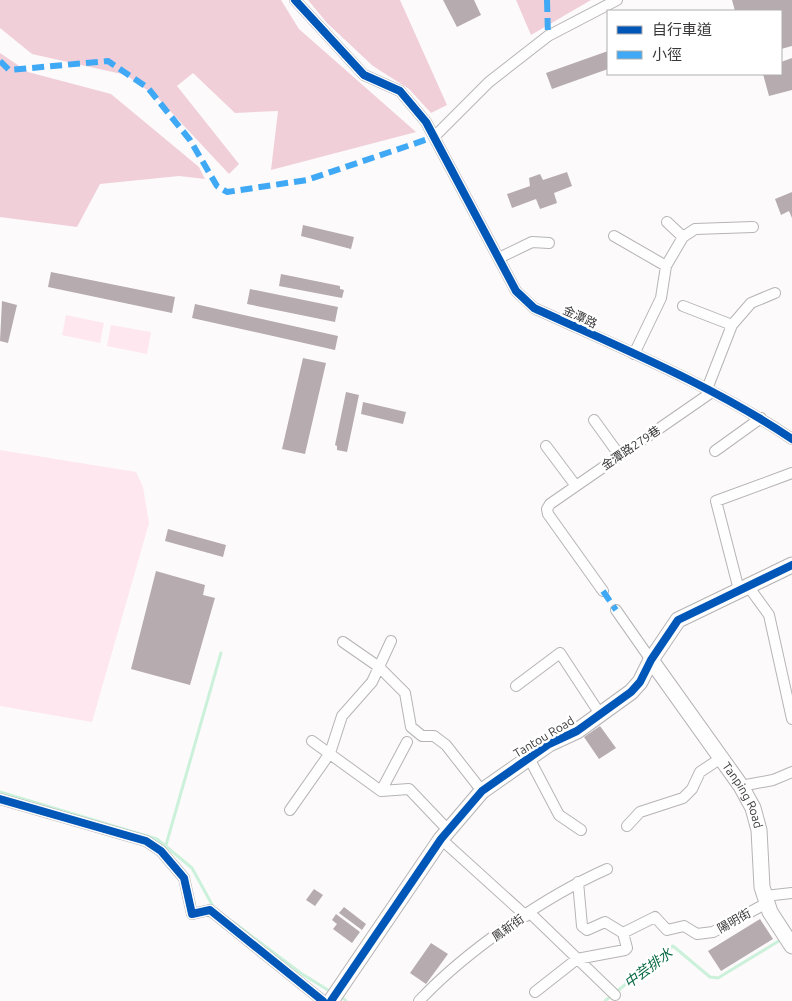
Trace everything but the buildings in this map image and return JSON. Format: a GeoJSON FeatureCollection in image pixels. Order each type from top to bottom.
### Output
{"type":"FeatureCollection","features":[{"type":"Feature","properties":{"kind":"street","name":"金潭路"},"geometry":{"type":"LineString","coordinates":[[295,0],[364,75],[400,91],[426,122],[516,291],[534,308],[710,391],[761,418],[792,439]]}},
{"type":"Feature","properties":{"kind":"street"},"geometry":{"type":"LineString","coordinates":[[434,137],[489,82],[548,36],[617,0]]}},
{"type":"Feature","properties":{"kind":"street"},"geometry":{"type":"LineString","coordinates":[[667,222],[683,237]]}},
{"type":"Feature","properties":{"kind":"street"},"geometry":{"type":"LineString","coordinates":[[634,354],[661,298],[666,266],[683,237],[695,229],[753,227]]}},
{"type":"Feature","properties":{"kind":"street"},"geometry":{"type":"LineString","coordinates":[[614,236],[666,266]]}},
{"type":"Feature","properties":{"kind":"street"},"geometry":{"type":"LineString","coordinates":[[499,258],[532,242],[549,243]]}},
{"type":"Feature","properties":{"kind":"street"},"geometry":{"type":"LineString","coordinates":[[710,391],[732,325],[751,303],[774,293]]}},
{"type":"Feature","properties":{"kind":"street"},"geometry":{"type":"LineString","coordinates":[[682,306],[732,325]]}},
{"type":"Feature","properties":{"kind":"street","name":"金潭路279巷"},"geometry":{"type":"LineString","coordinates":[[603,590],[548,514],[547,510],[550,504],[710,391]]}},
{"type":"Feature","properties":{"kind":"street"},"geometry":{"type":"LineString","coordinates":[[715,451],[761,418]]}},
{"type":"Feature","properties":{"kind":"street"},"geometry":{"type":"LineString","coordinates":[[594,420],[620,456]]}},
{"type":"Feature","properties":{"kind":"street"},"geometry":{"type":"LineString","coordinates":[[546,446],[576,486]]}},
{"type":"Feature","properties":{"kind":"street"},"geometry":{"type":"LineString","coordinates":[[792,473],[716,501],[744,588],[769,615],[792,719]]}},
{"type":"Feature","properties":{"kind":"street","name":"Tantou Road"},"geometry":{"type":"LineString","coordinates":[[331,1001],[445,835],[482,791],[549,744],[577,731],[640,682],[651,660],[678,620],[792,566]]}},
{"type":"Feature","properties":{"kind":"street"},"geometry":{"type":"LineString","coordinates":[[616,610],[651,660]]}},
{"type":"Feature","properties":{"kind":"street"},"geometry":{"type":"LineString","coordinates":[[290,810],[330,753],[342,716],[372,682],[391,641]]}},
{"type":"Feature","properties":{"kind":"street"},"geometry":{"type":"LineString","coordinates":[[343,642],[379,667],[405,692],[411,727],[422,736],[434,736],[446,745],[482,791]]}},
{"type":"Feature","properties":{"kind":"street"},"geometry":{"type":"LineString","coordinates":[[516,686],[560,653],[600,714]]}},
{"type":"Feature","properties":{"kind":"street","name":"Tanping Road"},"geometry":{"type":"LineString","coordinates":[[651,660],[741,786],[753,808],[759,830],[762,887],[766,900],[786,930],[792,946]]}},
{"type":"Feature","properties":{"kind":"street"},"geometry":{"type":"LineString","coordinates":[[312,741],[381,791],[409,789],[445,835],[615,995]]}},
{"type":"Feature","properties":{"kind":"street"},"geometry":{"type":"LineString","coordinates":[[381,791],[407,742]]}},
{"type":"Feature","properties":{"kind":"street"},"geometry":{"type":"LineString","coordinates":[[529,758],[559,815],[581,830]]}},
{"type":"Feature","properties":{"kind":"street"},"geometry":{"type":"LineString","coordinates":[[627,826],[640,812],[683,798],[692,789],[700,772],[721,758]]}},
{"type":"Feature","properties":{"kind":"street"},"geometry":{"type":"LineString","coordinates":[[741,786],[773,780],[792,772]]}},
{"type":"Feature","properties":{"kind":"street"},"geometry":{"type":"LineString","coordinates":[[0,799],[146,841],[161,851],[184,878],[192,914],[210,910],[323,1001]]}},
{"type":"Feature","properties":{"kind":"street","name":"鳳新街"},"geometry":{"type":"LineString","coordinates":[[419,1001],[470,956],[528,914],[578,882],[606,869]]}},
{"type":"Feature","properties":{"kind":"street"},"geometry":{"type":"LineString","coordinates":[[535,992],[577,959],[625,950],[627,948],[624,933],[605,922],[591,929],[584,929],[578,882]]}},
{"type":"Feature","properties":{"kind":"street"},"geometry":{"type":"LineString","coordinates":[[766,900],[792,893]]}},
{"type":"Feature","properties":{"kind":"street","name":"陽明街"},"geometry":{"type":"LineString","coordinates":[[624,933],[656,916],[667,930],[684,926],[697,934],[713,932],[766,900]]}},
{"type":"Feature","properties":{"kind":"shaded area"},"geometry":{"type":"Polygon","coordinates":[[[0,0],[281,0],[299,29],[416,132],[271,170],[278,111],[235,113],[193,73],[177,86],[239,164],[229,174],[157,97],[126,75],[32,54],[0,28],[0,0]]]}},
{"type":"Feature","properties":{"kind":"shaded area"},"geometry":{"type":"Polygon","coordinates":[[[308,0],[400,0],[447,105],[431,113],[409,89],[373,66],[327,23],[308,0]]]}},
{"type":"Feature","properties":{"kind":"shaded area"},"geometry":{"type":"Polygon","coordinates":[[[516,0],[591,0],[531,35],[516,0]]]}},
{"type":"Feature","properties":{"kind":"shaded area"},"geometry":{"type":"Polygon","coordinates":[[[0,53],[28,72],[111,94],[199,167],[205,179],[179,176],[100,184],[77,227],[0,217],[0,53]]]}},
{"type":"Feature","properties":{"kind":"shaded area"},"geometry":{"type":"Polygon","coordinates":[[[66,315],[104,323],[100,343],[62,335],[66,315]]]}},
{"type":"Feature","properties":{"kind":"shaded area"},"geometry":{"type":"Polygon","coordinates":[[[111,325],[151,332],[147,354],[107,346],[111,325]]]}},
{"type":"Feature","properties":{"kind":"shaded area"},"geometry":{"type":"Polygon","coordinates":[[[0,450],[136,472],[143,487],[149,523],[92,722],[0,706],[0,450]]]}},
{"type":"Feature","properties":{"kind":"waterway"},"geometry":{"type":"LineString","coordinates":[[166,845],[221,653]]}},
{"type":"Feature","properties":{"kind":"waterway"},"geometry":{"type":"LineString","coordinates":[[0,792],[157,839],[192,868],[215,910]]}},
{"type":"Feature","properties":{"kind":"waterway"},"geometry":{"type":"LineString","coordinates":[[233,922],[302,974],[328,990]]}},
{"type":"Feature","properties":{"kind":"waterway","name":"中芸排水"},"geometry":{"type":"LineString","coordinates":[[605,1001],[673,946],[710,977],[718,978],[782,939]]}},
{"type":"Feature","properties":{"kind":"marked path"},"geometry":{"type":"LineString","coordinates":[[547,0],[548,36]]}},
{"type":"Feature","properties":{"kind":"marked path"},"geometry":{"type":"LineString","coordinates":[[0,61],[9,70],[108,61],[148,88],[190,140],[217,186],[227,192],[307,180],[434,137]]}},
{"type":"Feature","properties":{"kind":"marked path"},"geometry":{"type":"LineString","coordinates":[[603,591],[616,610]]}},
{"type":"Feature","properties":{"kind":"cycle path"},"geometry":{"type":"LineString","coordinates":[[295,0],[364,75],[400,91],[426,122],[516,291],[534,308],[698,384],[792,439]]}},
{"type":"Feature","properties":{"kind":"cycle path"},"geometry":{"type":"LineString","coordinates":[[331,1001],[441,839],[482,791],[549,744],[577,731],[631,692],[640,682],[651,660],[678,620],[792,565]]}},
{"type":"Feature","properties":{"kind":"cycle path"},"geometry":{"type":"LineString","coordinates":[[0,799],[146,841],[161,851],[184,878],[192,914],[210,910],[323,1001]]}}]}
